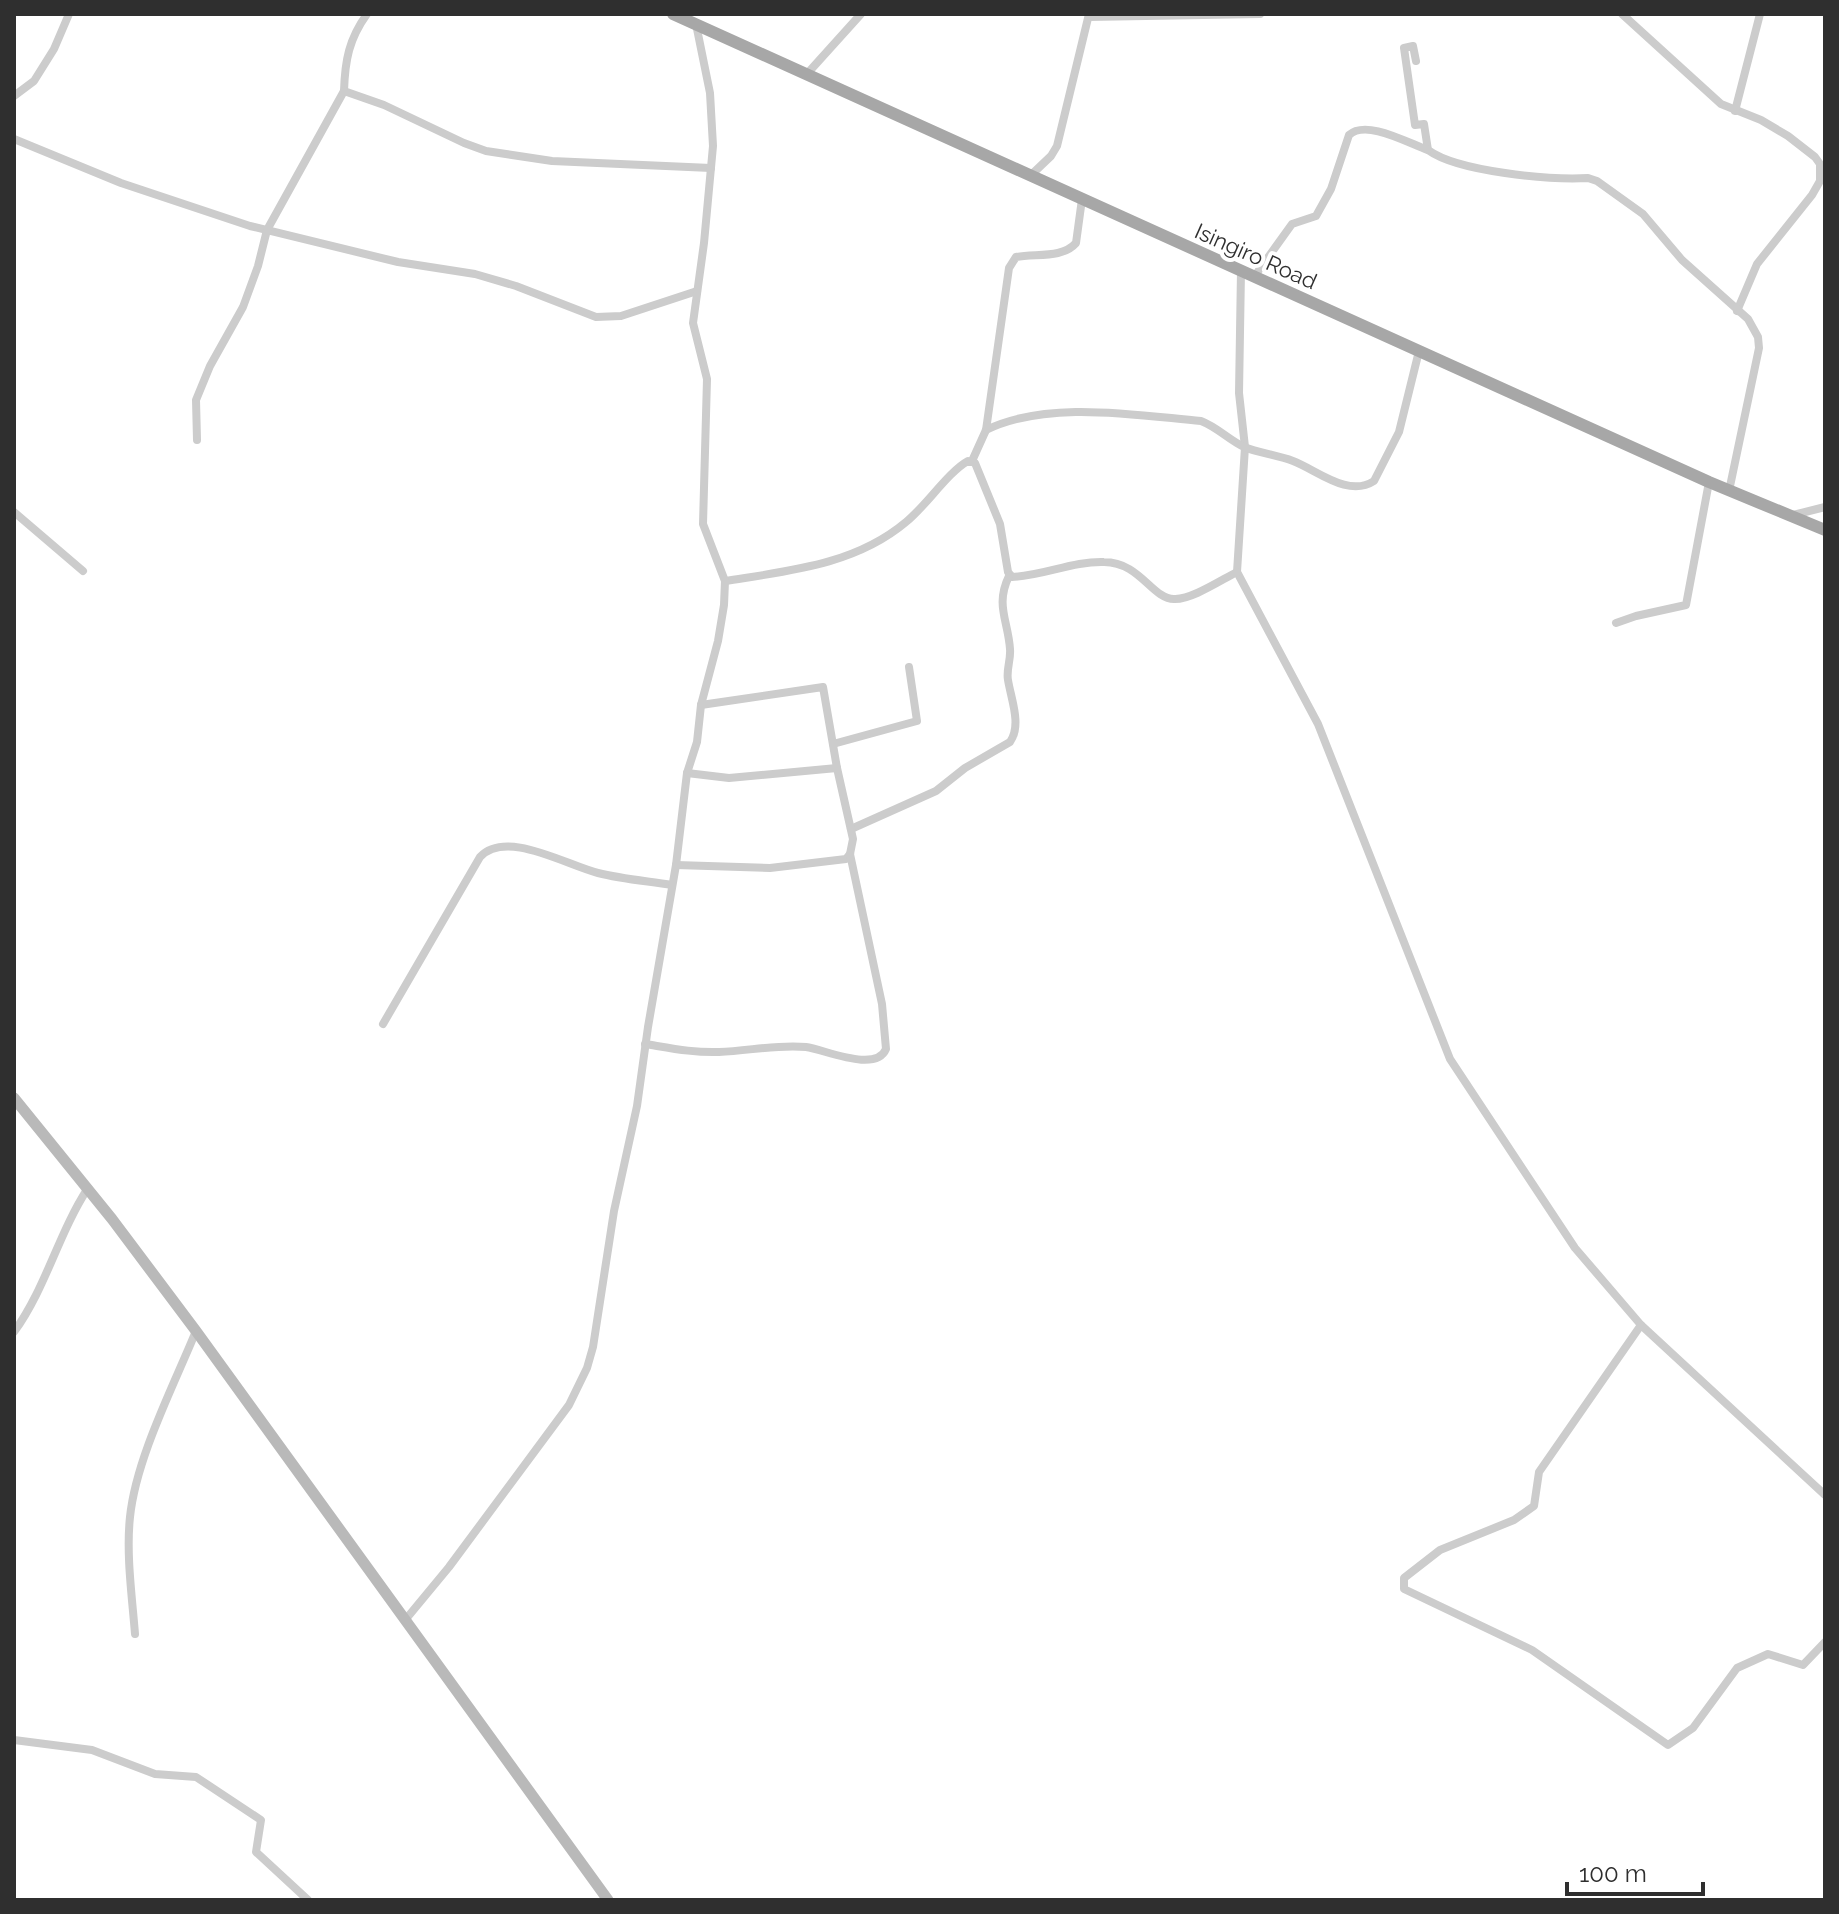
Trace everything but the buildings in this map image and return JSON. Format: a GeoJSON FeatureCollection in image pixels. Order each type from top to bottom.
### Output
{"type":"FeatureCollection","features":[{"type":"Feature","properties":{"kind":"main road","name":"Isingiro Road"},"geometry":{"type":"LineString","coordinates":[[673,14],[1729,491],[1825,530]]}},
{"type":"Feature","properties":{"kind":"main road"},"geometry":{"type":"LineString","coordinates":[[14,1098],[88,1188],[196,1331],[608,1900]]}},
{"type":"Feature","properties":{"kind":"street"},"geometry":{"type":"LineString","coordinates":[[14,96],[34,81],[54,49],[69,14]]}},
{"type":"Feature","properties":{"kind":"street"},"geometry":{"type":"LineString","coordinates":[[197,440],[196,400],[210,366],[243,307],[267,230],[344,91],[345,62],[350,41],[367,14]]}},
{"type":"Feature","properties":{"kind":"street"},"geometry":{"type":"LineString","coordinates":[[806,75],[861,14]]}},
{"type":"Feature","properties":{"kind":"street"},"geometry":{"type":"LineString","coordinates":[[1030,176],[1057,146],[1089,16],[1260,14]]}},
{"type":"Feature","properties":{"kind":"street"},"geometry":{"type":"LineString","coordinates":[[1622,14],[1713,98],[1788,136],[1815,157],[1821,172],[1820,181],[1801,211],[1757,264],[1737,311]]}},
{"type":"Feature","properties":{"kind":"street"},"geometry":{"type":"LineString","coordinates":[[1735,111],[1760,14]]}},
{"type":"Feature","properties":{"kind":"street"},"geometry":{"type":"LineString","coordinates":[[406,1619],[449,1567],[578,1389],[593,1347],[614,1211],[637,1106],[676,865],[687,773],[697,742],[701,705],[718,641],[725,581],[703,524],[707,379],[693,323],[713,126],[710,93],[696,24]]}},
{"type":"Feature","properties":{"kind":"street"},"geometry":{"type":"LineString","coordinates":[[1416,61],[1413,46],[1404,48],[1415,125],[1424,124],[1428,150]]}},
{"type":"Feature","properties":{"kind":"street"},"geometry":{"type":"LineString","coordinates":[[344,91],[384,105],[486,151],[552,161],[711,168]]}},
{"type":"Feature","properties":{"kind":"street"},"geometry":{"type":"LineString","coordinates":[[1254,277],[1292,224],[1316,216],[1331,189],[1349,135],[1355,130],[1368,128],[1450,160],[1531,178],[1588,178],[1597,181],[1643,214],[1682,260],[1755,328],[1759,348],[1729,491]]}},
{"type":"Feature","properties":{"kind":"street"},"geometry":{"type":"LineString","coordinates":[[14,139],[121,183],[267,230],[398,262],[475,274],[516,286],[596,317],[621,316],[697,291]]}},
{"type":"Feature","properties":{"kind":"street"},"geometry":{"type":"LineString","coordinates":[[725,581],[811,566],[869,548],[913,517],[957,469],[972,461],[986,430],[1012,261],[1023,256],[1049,255],[1071,249],[1076,243],[1082,199]]}},
{"type":"Feature","properties":{"kind":"street"},"geometry":{"type":"LineString","coordinates":[[1241,271],[1239,393],[1245,447],[1237,572],[1318,724],[1450,1059],[1575,1248],[1641,1325],[1825,1495]]}},
{"type":"Feature","properties":{"kind":"street"},"geometry":{"type":"LineString","coordinates":[[986,430],[1019,417],[1066,413],[1201,421],[1245,447],[1296,462],[1328,479],[1367,485],[1374,481],[1399,432],[1419,351]]}},
{"type":"Feature","properties":{"kind":"street"},"geometry":{"type":"LineString","coordinates":[[851,829],[936,791],[965,768],[1010,742],[1014,736],[1008,679],[1010,647],[1001,601],[1009,576],[1000,524],[972,461]]}},
{"type":"Feature","properties":{"kind":"street"},"geometry":{"type":"LineString","coordinates":[[1616,623],[1686,605],[1709,482]]}},
{"type":"Feature","properties":{"kind":"street"},"geometry":{"type":"LineString","coordinates":[[1792,515],[1825,507]]}},
{"type":"Feature","properties":{"kind":"street"},"geometry":{"type":"LineString","coordinates":[[14,512],[83,571]]}},
{"type":"Feature","properties":{"kind":"street"},"geometry":{"type":"LineString","coordinates":[[1009,576],[1015,578],[1088,563],[1121,563],[1174,600],[1187,597],[1237,572]]}},
{"type":"Feature","properties":{"kind":"street"},"geometry":{"type":"LineString","coordinates":[[833,744],[917,721],[909,667]]}},
{"type":"Feature","properties":{"kind":"street"},"geometry":{"type":"LineString","coordinates":[[645,1044],[707,1052],[786,1045],[876,1060],[883,1056],[887,1039],[850,854],[853,839],[824,691],[821,686],[701,705]]}},
{"type":"Feature","properties":{"kind":"street"},"geometry":{"type":"LineString","coordinates":[[687,773],[729,778],[837,768]]}},
{"type":"Feature","properties":{"kind":"street"},"geometry":{"type":"LineString","coordinates":[[383,1024],[487,849],[495,846],[531,850],[585,870],[672,885]]}},
{"type":"Feature","properties":{"kind":"street"},"geometry":{"type":"LineString","coordinates":[[676,865],[770,868],[846,859],[850,854]]}},
{"type":"Feature","properties":{"kind":"street"},"geometry":{"type":"LineString","coordinates":[[14,1332],[35,1301],[75,1208],[88,1188]]}},
{"type":"Feature","properties":{"kind":"street"},"geometry":{"type":"LineString","coordinates":[[1641,1325],[1539,1472],[1534,1506],[1514,1520],[1440,1550],[1404,1578],[1404,1589],[1532,1650],[1668,1745],[1693,1728],[1737,1668],[1768,1654],[1803,1665],[1825,1642]]}},
{"type":"Feature","properties":{"kind":"street"},"geometry":{"type":"LineString","coordinates":[[135,1634],[130,1534],[132,1504],[150,1444],[196,1331]]}},
{"type":"Feature","properties":{"kind":"street"},"geometry":{"type":"LineString","coordinates":[[14,1740],[92,1750],[155,1774],[196,1777],[261,1820],[256,1852],[308,1900]]}}]}
